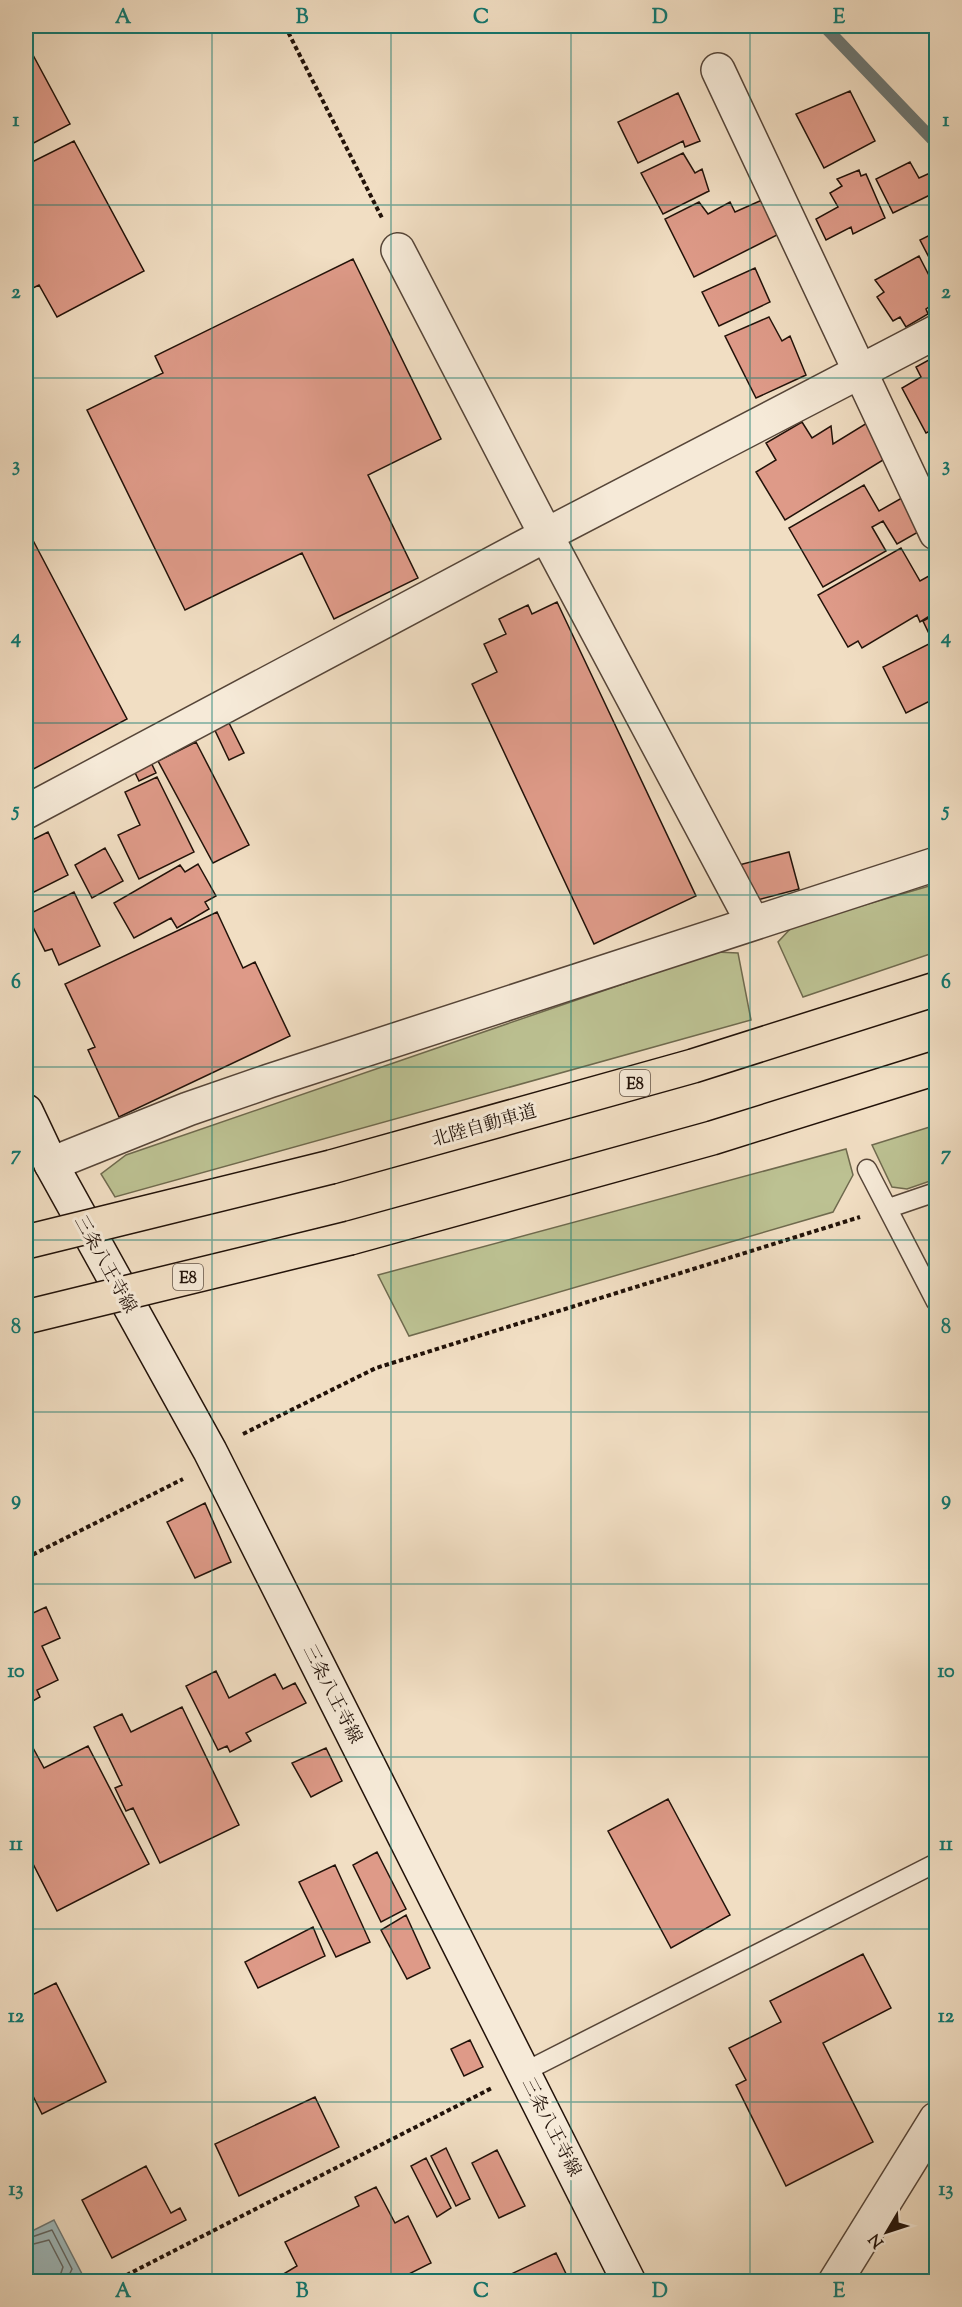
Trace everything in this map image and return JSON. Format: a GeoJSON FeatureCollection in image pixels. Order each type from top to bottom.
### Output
{"type":"FeatureCollection","features":[{"type":"Feature","properties":{"kind":"highway","name":"北陸自動車道"},"geometry":{"type":"LineString","coordinates":[[26,1242],[332,1167],[693,1066],[936,989]]}},
{"type":"Feature","properties":{"kind":"highway","name":"E8"},"geometry":{"type":"LineString","coordinates":[[26,1317],[350,1238],[712,1138],[936,1068]]}},
{"type":"Feature","properties":{"kind":"street"},"geometry":{"type":"LineString","coordinates":[[718,70],[936,532]]}},
{"type":"Feature","properties":{"kind":"street"},"geometry":{"type":"LineString","coordinates":[[398,249],[546,535],[753,923]]}},
{"type":"Feature","properties":{"kind":"street"},"geometry":{"type":"LineString","coordinates":[[26,812],[546,535],[936,332]]}},
{"type":"Feature","properties":{"kind":"street"},"geometry":{"type":"LineString","coordinates":[[51,1164],[188,1109],[936,864]]}},
{"type":"Feature","properties":{"kind":"street","name":"三条八王寺線"},"geometry":{"type":"LineString","coordinates":[[26,1111],[51,1164],[213,1456],[629,2282]]}},
{"type":"Feature","properties":{"kind":"street"},"geometry":{"type":"LineString","coordinates":[[835,2282],[936,2119]]}},
{"type":"Feature","properties":{"kind":"lane"},"geometry":{"type":"LineString","coordinates":[[867,1169],[890,1208],[936,1302]]}},
{"type":"Feature","properties":{"kind":"lane"},"geometry":{"type":"LineString","coordinates":[[890,1208],[936,1192]]}},
{"type":"Feature","properties":{"kind":"lane"},"geometry":{"type":"LineString","coordinates":[[524,2072],[936,1863]]}},
{"type":"Feature","properties":{"kind":"path"},"geometry":{"type":"LineString","coordinates":[[285,26],[398,249]]}},
{"type":"Feature","properties":{"kind":"path"},"geometry":{"type":"LineString","coordinates":[[26,1558],[376,1368],[890,1208]]}},
{"type":"Feature","properties":{"kind":"path"},"geometry":{"type":"LineString","coordinates":[[113,2282],[524,2072]]}},
{"type":"Feature","properties":{"kind":"green space"},"geometry":{"type":"Polygon","coordinates":[[[936,884],[936,952],[803,997],[778,942],[793,926],[936,884]]]}},
{"type":"Feature","properties":{"kind":"green space"},"geometry":{"type":"Polygon","coordinates":[[[716,952],[738,953],[751,1020],[115,1197],[101,1174],[126,1155],[716,952]]]}},
{"type":"Feature","properties":{"kind":"green space"},"geometry":{"type":"Polygon","coordinates":[[[936,1125],[936,1179],[907,1189],[892,1187],[872,1145],[936,1125]]]}},
{"type":"Feature","properties":{"kind":"green space"},"geometry":{"type":"Polygon","coordinates":[[[846,1149],[853,1175],[833,1212],[409,1336],[378,1275],[846,1149]]]}},
{"type":"Feature","properties":{"kind":"water"},"geometry":{"type":"Polygon","coordinates":[[[54,2220],[82,2274],[67,2281],[26,2281],[26,2234],[54,2220]]]}},
{"type":"Feature","properties":{"kind":"building"},"geometry":{"type":"Polygon","coordinates":[[[26,42],[70,124],[26,147],[26,42]]]}},
{"type":"Feature","properties":{"kind":"building"},"geometry":{"type":"Polygon","coordinates":[[[850,91],[875,141],[824,168],[796,114],[850,91]]]}},
{"type":"Feature","properties":{"kind":"building"},"geometry":{"type":"Polygon","coordinates":[[[678,93],[700,141],[685,147],[683,141],[638,163],[618,122],[678,93]]]}},
{"type":"Feature","properties":{"kind":"building"},"geometry":{"type":"Polygon","coordinates":[[[74,141],[144,271],[57,317],[39,285],[29,290],[26,283],[26,165],[74,141]]]}},
{"type":"Feature","properties":{"kind":"building"},"geometry":{"type":"Polygon","coordinates":[[[683,153],[695,173],[702,169],[709,191],[663,214],[641,173],[683,153]]]}},
{"type":"Feature","properties":{"kind":"building"},"geometry":{"type":"Polygon","coordinates":[[[910,162],[919,178],[930,173],[936,188],[931,190],[932,194],[893,213],[876,179],[910,162]]]}},
{"type":"Feature","properties":{"kind":"building"},"geometry":{"type":"Polygon","coordinates":[[[859,170],[861,176],[866,174],[885,218],[853,234],[851,227],[826,240],[816,219],[838,207],[830,193],[842,186],[837,179],[859,170]]]}},
{"type":"Feature","properties":{"kind":"building"},"geometry":{"type":"Polygon","coordinates":[[[762,200],[779,234],[694,277],[665,219],[699,202],[708,214],[730,202],[735,212],[762,200]]]}},
{"type":"Feature","properties":{"kind":"building"},"geometry":{"type":"Polygon","coordinates":[[[936,232],[936,271],[920,240],[936,232]]]}},
{"type":"Feature","properties":{"kind":"building"},"geometry":{"type":"Polygon","coordinates":[[[919,256],[936,289],[936,302],[926,309],[928,314],[906,327],[900,317],[893,321],[877,297],[884,292],[875,280],[919,256]]]}},
{"type":"Feature","properties":{"kind":"building"},"geometry":{"type":"Polygon","coordinates":[[[353,259],[441,439],[368,475],[418,578],[334,619],[302,553],[185,610],[87,410],[163,373],[155,356],[353,259]]]}},
{"type":"Feature","properties":{"kind":"building"},"geometry":{"type":"Polygon","coordinates":[[[755,268],[770,302],[719,326],[702,292],[755,268]]]}},
{"type":"Feature","properties":{"kind":"building"},"geometry":{"type":"Polygon","coordinates":[[[769,317],[782,341],[790,336],[806,375],[756,398],[725,336],[769,317]]]}},
{"type":"Feature","properties":{"kind":"building"},"geometry":{"type":"Polygon","coordinates":[[[936,356],[936,428],[926,433],[902,388],[921,377],[916,367],[936,356]]]}},
{"type":"Feature","properties":{"kind":"building"},"geometry":{"type":"Polygon","coordinates":[[[802,422],[812,438],[831,426],[833,444],[867,423],[888,457],[785,520],[756,472],[776,460],[766,443],[802,422]]]}},
{"type":"Feature","properties":{"kind":"building"},"geometry":{"type":"Polygon","coordinates":[[[864,485],[879,511],[907,495],[927,527],[897,544],[883,521],[872,527],[886,551],[823,587],[789,528],[864,485]]]}},
{"type":"Feature","properties":{"kind":"building"},"geometry":{"type":"Polygon","coordinates":[[[26,527],[127,719],[26,773],[26,527]]]}},
{"type":"Feature","properties":{"kind":"building"},"geometry":{"type":"Polygon","coordinates":[[[901,548],[920,581],[936,572],[936,612],[920,622],[917,615],[862,648],[858,641],[848,647],[818,595],[901,548]]]}},
{"type":"Feature","properties":{"kind":"building"},"geometry":{"type":"Polygon","coordinates":[[[557,602],[696,896],[594,944],[472,684],[497,672],[484,644],[506,634],[499,619],[528,605],[532,614],[557,602]]]}},
{"type":"Feature","properties":{"kind":"building"},"geometry":{"type":"Polygon","coordinates":[[[936,614],[936,698],[906,713],[883,667],[933,642],[923,621],[936,614]]]}},
{"type":"Feature","properties":{"kind":"building"},"geometry":{"type":"Polygon","coordinates":[[[225,715],[244,753],[229,760],[211,722],[225,715]]]}},
{"type":"Feature","properties":{"kind":"building"},"geometry":{"type":"Polygon","coordinates":[[[196,742],[249,845],[213,863],[158,761],[196,742]]]}},
{"type":"Feature","properties":{"kind":"building"},"geometry":{"type":"Polygon","coordinates":[[[146,752],[156,773],[139,781],[129,760],[146,752]]]}},
{"type":"Feature","properties":{"kind":"building"},"geometry":{"type":"Polygon","coordinates":[[[157,777],[194,852],[139,879],[118,835],[140,825],[125,792],[157,777]]]}},
{"type":"Feature","properties":{"kind":"building"},"geometry":{"type":"Polygon","coordinates":[[[48,832],[68,875],[26,896],[26,843],[48,832]]]}},
{"type":"Feature","properties":{"kind":"building"},"geometry":{"type":"Polygon","coordinates":[[[105,848],[123,881],[92,898],[75,865],[105,848]]]}},
{"type":"Feature","properties":{"kind":"building"},"geometry":{"type":"Polygon","coordinates":[[[789,852],[799,889],[746,903],[735,866],[789,852]]]}},
{"type":"Feature","properties":{"kind":"building"},"geometry":{"type":"Polygon","coordinates":[[[198,864],[216,896],[205,902],[209,909],[177,928],[171,918],[134,938],[114,903],[180,865],[185,872],[198,864]]]}},
{"type":"Feature","properties":{"kind":"building"},"geometry":{"type":"Polygon","coordinates":[[[74,892],[100,946],[59,965],[52,949],[45,951],[27,915],[74,892]]]}},
{"type":"Feature","properties":{"kind":"building"},"geometry":{"type":"Polygon","coordinates":[[[217,912],[243,968],[255,962],[290,1036],[119,1117],[88,1050],[95,1047],[65,984],[217,912]]]}},
{"type":"Feature","properties":{"kind":"building"},"geometry":{"type":"Polygon","coordinates":[[[205,1503],[231,1562],[195,1578],[167,1522],[205,1503]]]}},
{"type":"Feature","properties":{"kind":"building"},"geometry":{"type":"Polygon","coordinates":[[[26,1602],[31,1614],[46,1607],[60,1638],[42,1646],[58,1680],[37,1690],[40,1697],[26,1705],[26,1602]]]}},
{"type":"Feature","properties":{"kind":"building"},"geometry":{"type":"Polygon","coordinates":[[[216,1671],[229,1698],[275,1674],[283,1689],[295,1683],[306,1703],[246,1733],[251,1741],[230,1752],[227,1746],[218,1750],[186,1686],[216,1671]]]}},
{"type":"Feature","properties":{"kind":"building"},"geometry":{"type":"Polygon","coordinates":[[[182,1707],[239,1825],[160,1863],[133,1808],[126,1811],[115,1788],[122,1785],[94,1727],[122,1714],[131,1732],[182,1707]]]}},
{"type":"Feature","properties":{"kind":"building"},"geometry":{"type":"Polygon","coordinates":[[[32,1746],[44,1768],[88,1746],[149,1864],[57,1911],[26,1850],[26,1749],[32,1746]]]}},
{"type":"Feature","properties":{"kind":"building"},"geometry":{"type":"Polygon","coordinates":[[[326,1748],[342,1781],[311,1797],[292,1763],[326,1748]]]}},
{"type":"Feature","properties":{"kind":"building"},"geometry":{"type":"Polygon","coordinates":[[[668,1799],[730,1915],[671,1948],[608,1831],[668,1799]]]}},
{"type":"Feature","properties":{"kind":"building"},"geometry":{"type":"Polygon","coordinates":[[[377,1852],[406,1909],[381,1922],[353,1865],[377,1852]]]}},
{"type":"Feature","properties":{"kind":"building"},"geometry":{"type":"Polygon","coordinates":[[[335,1865],[370,1942],[336,1957],[299,1882],[335,1865]]]}},
{"type":"Feature","properties":{"kind":"building"},"geometry":{"type":"Polygon","coordinates":[[[406,1915],[430,1968],[407,1979],[381,1930],[406,1915]]]}},
{"type":"Feature","properties":{"kind":"building"},"geometry":{"type":"Polygon","coordinates":[[[313,1927],[325,1956],[258,1988],[245,1962],[313,1927]]]}},
{"type":"Feature","properties":{"kind":"building"},"geometry":{"type":"Polygon","coordinates":[[[863,1954],[891,2008],[823,2043],[873,2142],[786,2186],[736,2085],[746,2080],[729,2048],[781,2022],[770,2001],[863,1954]]]}},
{"type":"Feature","properties":{"kind":"building"},"geometry":{"type":"Polygon","coordinates":[[[56,1983],[106,2082],[42,2114],[26,2082],[26,1998],[56,1983]]]}},
{"type":"Feature","properties":{"kind":"building"},"geometry":{"type":"Polygon","coordinates":[[[470,2040],[483,2067],[464,2076],[451,2049],[470,2040]]]}},
{"type":"Feature","properties":{"kind":"building"},"geometry":{"type":"Polygon","coordinates":[[[315,2097],[339,2147],[239,2196],[215,2144],[315,2097]]]}},
{"type":"Feature","properties":{"kind":"building"},"geometry":{"type":"Polygon","coordinates":[[[446,2148],[470,2199],[456,2206],[431,2156],[446,2148]]]}},
{"type":"Feature","properties":{"kind":"building"},"geometry":{"type":"Polygon","coordinates":[[[497,2150],[525,2206],[499,2218],[472,2163],[497,2150]]]}},
{"type":"Feature","properties":{"kind":"building"},"geometry":{"type":"Polygon","coordinates":[[[426,2158],[451,2208],[437,2217],[411,2166],[426,2158]]]}},
{"type":"Feature","properties":{"kind":"building"},"geometry":{"type":"Polygon","coordinates":[[[146,2166],[171,2213],[180,2208],[186,2220],[112,2258],[82,2200],[146,2166]]]}},
{"type":"Feature","properties":{"kind":"building"},"geometry":{"type":"Polygon","coordinates":[[[376,2187],[395,2223],[408,2216],[431,2263],[393,2282],[270,2282],[297,2266],[285,2242],[359,2206],[355,2197],[376,2187]]]}},
{"type":"Feature","properties":{"kind":"building"},"geometry":{"type":"Polygon","coordinates":[[[556,2253],[570,2282],[510,2282],[507,2276],[556,2253]]]}},
{"type":"Feature","properties":{"kind":"waterway"},"geometry":{"type":"LineString","coordinates":[[824,26],[936,143]]}}]}
